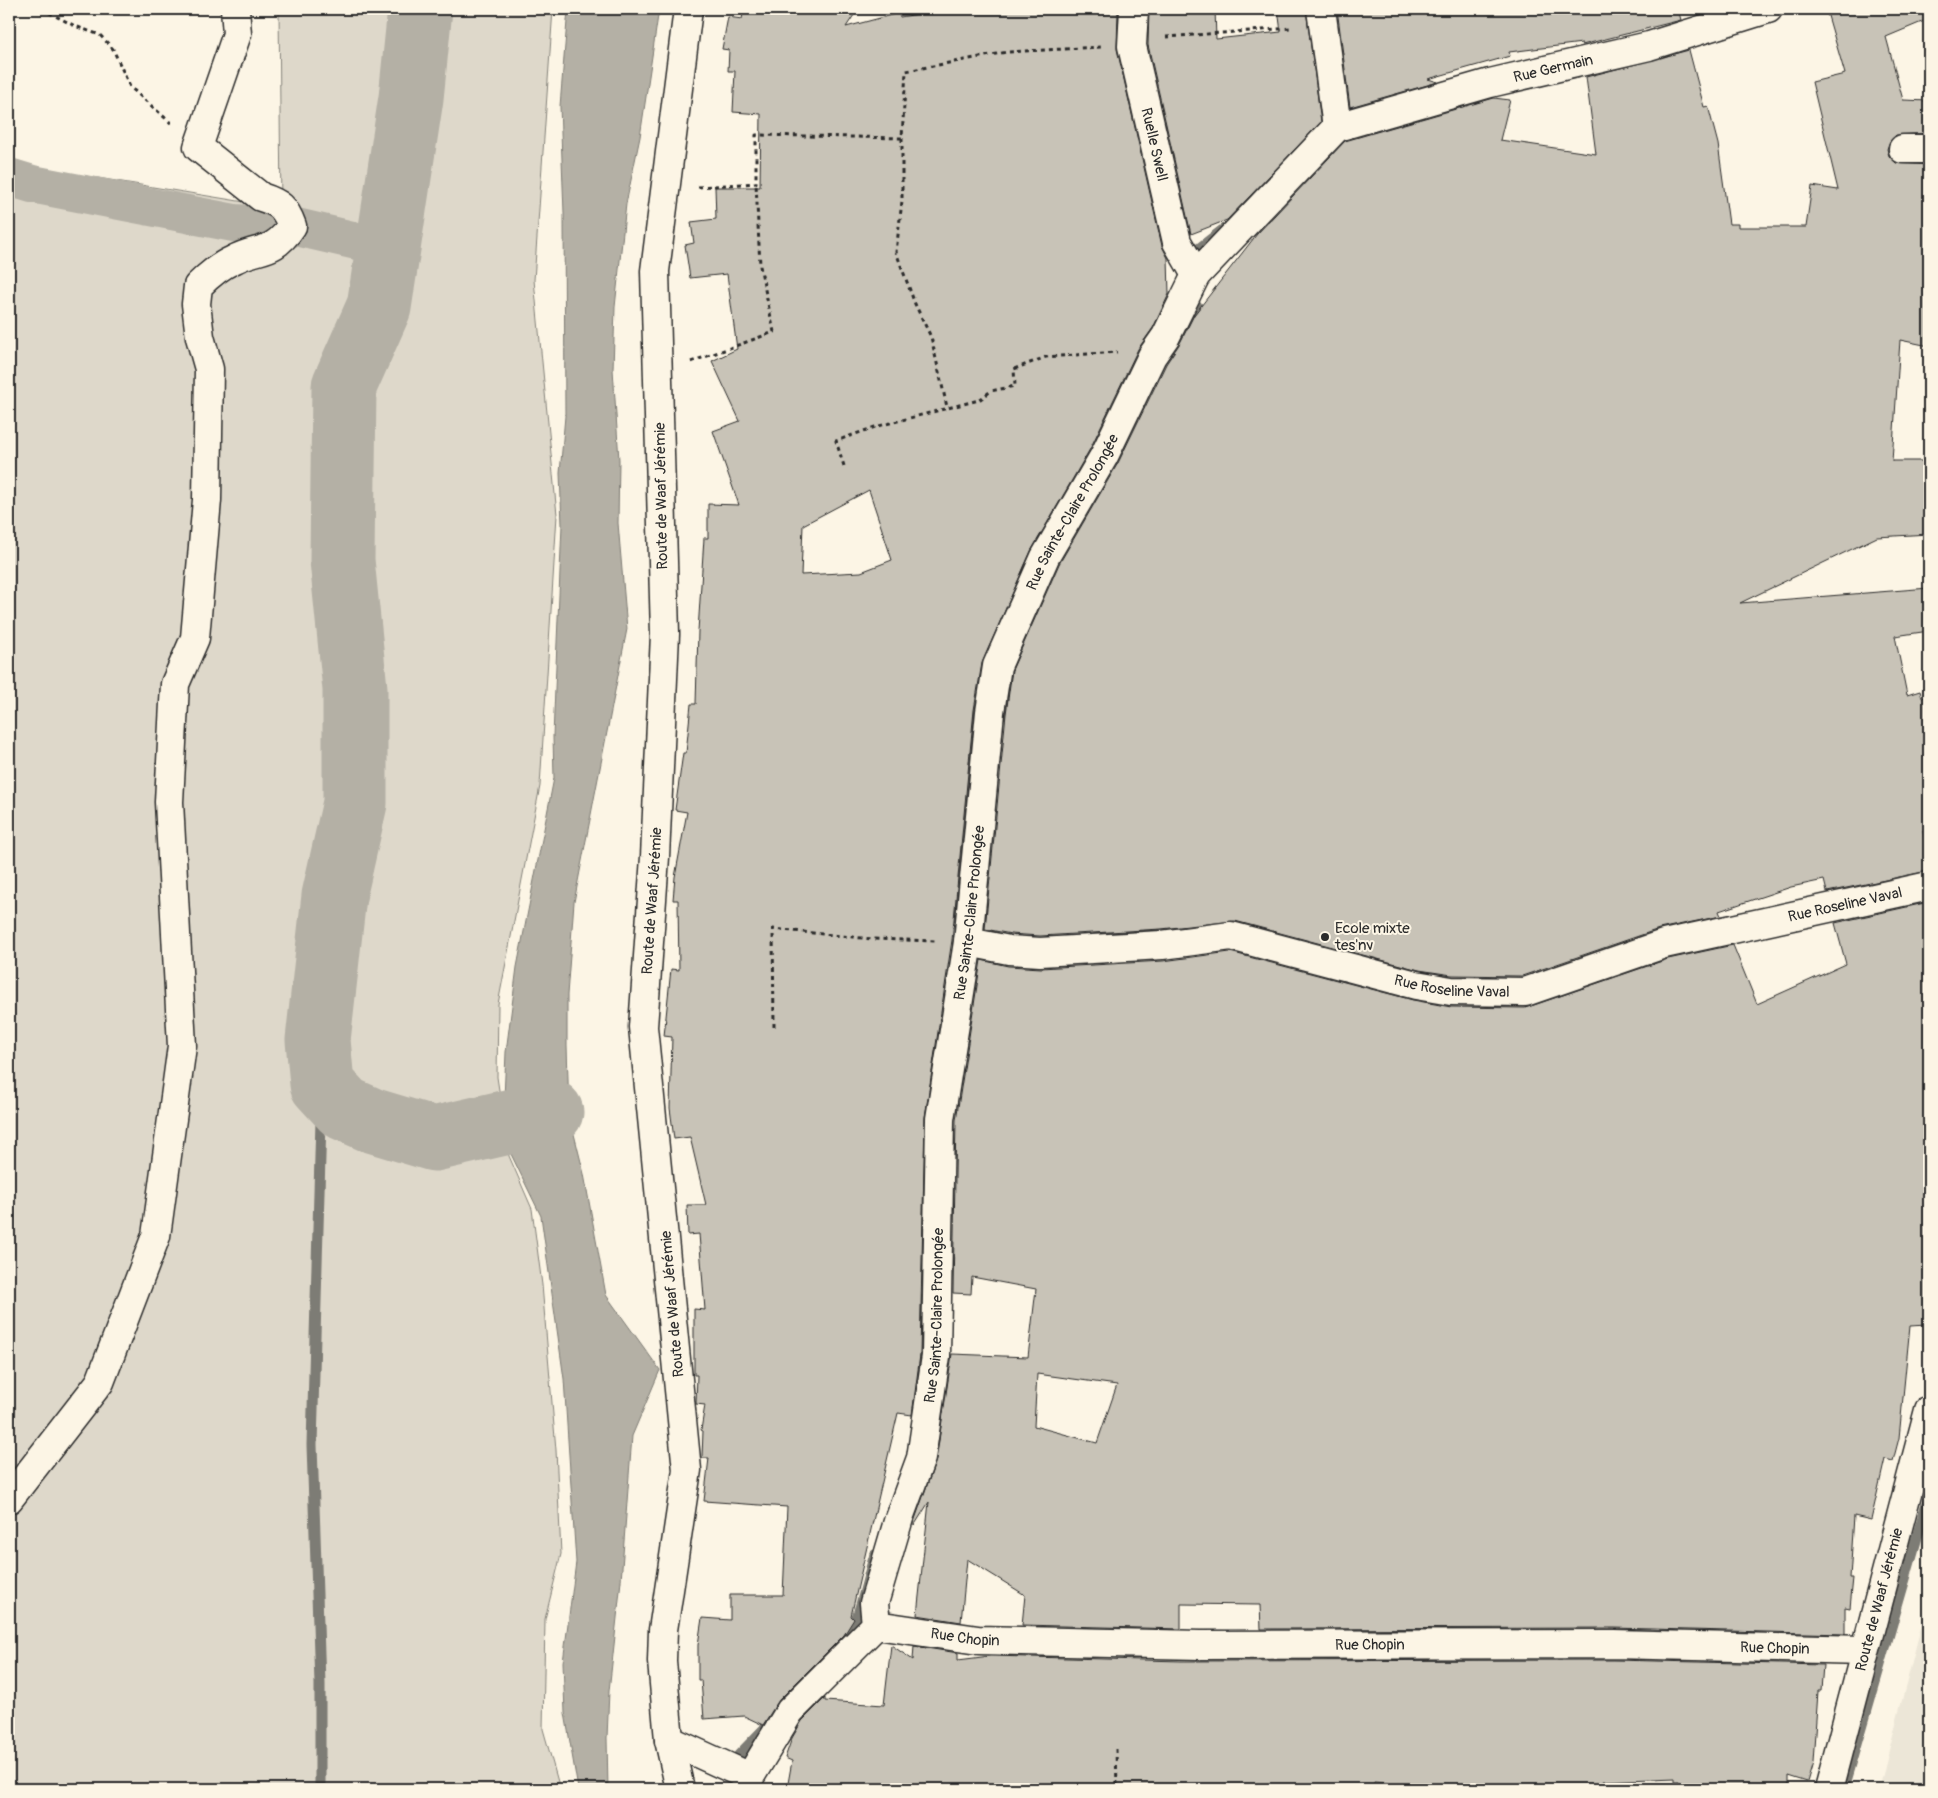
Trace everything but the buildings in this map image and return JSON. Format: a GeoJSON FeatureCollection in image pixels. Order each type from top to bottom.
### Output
{"type":"FeatureCollection","features":[{"type":"Feature","properties":{"kind":"street"},"geometry":{"type":"LineString","coordinates":[[9,1499],[100,1382],[156,1236],[182,1046],[169,802],[175,684],[195,638],[207,500],[209,369],[200,337],[196,304],[198,286],[213,272],[234,259],[263,251],[283,240],[292,226],[286,210],[273,201],[261,197],[198,147],[237,34],[235,9]]}},
{"type":"Feature","properties":{"kind":"street","name":"Route de Waaf Jérémie"},"geometry":{"type":"LineString","coordinates":[[680,1789],[669,1740],[662,1661],[663,1630],[687,1470],[644,1027],[655,857],[665,634],[655,271],[688,9]]}},
{"type":"Feature","properties":{"kind":"street","name":"Ruelle Swell"},"geometry":{"type":"LineString","coordinates":[[1134,9],[1132,46],[1177,242],[1196,275]]}},
{"type":"Feature","properties":{"kind":"street","name":"Rue Germain"},"geometry":{"type":"LineString","coordinates":[[1337,127],[1490,83],[1649,46],[1768,9]]}},
{"type":"Feature","properties":{"kind":"street"},"geometry":{"type":"LineString","coordinates":[[1323,17],[1337,127]]}},
{"type":"Feature","properties":{"kind":"street","name":"Rue Sainte-Claire Prolongée"},"geometry":{"type":"LineString","coordinates":[[876,1626],[874,1604],[899,1518],[921,1458],[934,1365],[940,1119],[968,942],[990,712],[997,666],[1045,557],[1104,456],[1152,356],[1166,336],[1196,275],[1337,127]]}},
{"type":"Feature","properties":{"kind":"street","name":"Rue Roseline Vaval"},"geometry":{"type":"LineString","coordinates":[[968,942],[1008,950],[1040,952],[1162,946],[1231,936],[1416,985],[1451,991],[1525,992],[1664,944],[1929,886]]}},
{"type":"Feature","properties":{"kind":"street","name":"Route de Waaf Jérémie"},"geometry":{"type":"LineString","coordinates":[[1829,1789],[1864,1650],[1929,1410]]}},
{"type":"Feature","properties":{"kind":"street"},"geometry":{"type":"LineString","coordinates":[[669,1740],[750,1777],[790,1711],[876,1626]]}},
{"type":"Feature","properties":{"kind":"street","name":"Rue Chopin"},"geometry":{"type":"LineString","coordinates":[[876,1626],[978,1640],[1201,1645],[1613,1644],[1864,1650]]}},
{"type":"Feature","properties":{"kind":"path"},"geometry":{"type":"LineString","coordinates":[[42,9],[75,26],[100,35],[113,49],[130,87],[198,147]]}},
{"type":"Feature","properties":{"kind":"path"},"geometry":{"type":"LineString","coordinates":[[947,407],[931,337],[915,304],[896,252],[902,201],[902,138],[906,71],[1007,52],[1132,46],[1140,41],[1323,17]]}},
{"type":"Feature","properties":{"kind":"path"},"geometry":{"type":"LineString","coordinates":[[659,373],[774,332],[760,266],[756,135],[902,138]]}},
{"type":"Feature","properties":{"kind":"path"},"geometry":{"type":"LineString","coordinates":[[666,189],[756,183]]}},
{"type":"Feature","properties":{"kind":"path"},"geometry":{"type":"LineString","coordinates":[[844,466],[836,441],[875,426],[979,400],[991,391],[1015,386],[1014,370],[1046,357],[1107,351],[1134,352],[1152,356]]}},
{"type":"Feature","properties":{"kind":"path"},"geometry":{"type":"LineString","coordinates":[[774,1027],[773,929],[872,939],[968,942]]}},
{"type":"Feature","properties":{"kind":"path"},"geometry":{"type":"LineString","coordinates":[[1116,1749],[1117,1789]]}},
{"type":"Feature","properties":{"kind":"shaded area"},"geometry":{"type":"Polygon","coordinates":[[[279,9],[553,9],[534,280],[557,515],[540,786],[498,1004],[497,1077],[509,1156],[532,1209],[542,1285],[556,1450],[561,1554],[545,1619],[543,1729],[560,1789],[9,1789],[9,158],[37,168],[281,208],[279,9]]]}},
{"type":"Feature","properties":{"kind":"shaded area"},"geometry":{"type":"Polygon","coordinates":[[[568,9],[659,9],[640,137],[626,204],[615,307],[613,369],[619,460],[618,523],[627,629],[574,902],[567,995],[569,1114],[584,1174],[606,1295],[660,1370],[632,1436],[621,1581],[609,1691],[607,1738],[608,1789],[578,1789],[565,1713],[563,1662],[576,1562],[564,1379],[541,1216],[510,1152],[503,1122],[506,1052],[517,967],[554,778],[553,736],[562,525],[560,473],[565,416],[564,213],[560,106],[568,9]]]}},
{"type":"Feature","properties":{"kind":"shaded area"},"geometry":{"type":"Polygon","coordinates":[[[1929,1598],[1929,1789],[1879,1789],[1916,1646],[1929,1598]]]}},
{"type":"Feature","properties":{"kind":"waterway"},"geometry":{"type":"LineString","coordinates":[[420,9],[411,98],[379,307],[344,386],[342,560],[355,689],[355,803],[334,896],[318,1040],[322,1084],[344,1108],[371,1120],[434,1139],[551,1112]]}},
{"type":"Feature","properties":{"kind":"waterway"},"geometry":{"type":"LineString","coordinates":[[9,177],[32,184],[234,223],[292,226],[387,248]]}},
{"type":"Feature","properties":{"kind":"waterway"},"geometry":{"type":"LineString","coordinates":[[1192,254],[1224,229]]}},
{"type":"Feature","properties":{"kind":"waterway"},"geometry":{"type":"LineString","coordinates":[[1168,336],[1176,338],[1185,330],[1197,306]]}},
{"type":"Feature","properties":{"kind":"waterway"},"geometry":{"type":"LineString","coordinates":[[990,653],[1003,617],[1011,600],[1022,584]]}},
{"type":"Feature","properties":{"kind":"waterway"},"geometry":{"type":"LineString","coordinates":[[1001,716],[1030,621]]}},
{"type":"Feature","properties":{"kind":"waterway"},"geometry":{"type":"LineString","coordinates":[[972,763],[973,735],[969,777],[971,740],[979,707]]}},
{"type":"Feature","properties":{"kind":"waterway"},"geometry":{"type":"LineString","coordinates":[[953,916],[970,784]]}},
{"type":"Feature","properties":{"kind":"waterway"},"geometry":{"type":"LineString","coordinates":[[984,906],[985,922],[988,930],[995,937],[1001,939]]}},
{"type":"Feature","properties":{"kind":"waterway"},"geometry":{"type":"LineString","coordinates":[[1096,938],[1152,928],[1209,928]]}},
{"type":"Feature","properties":{"kind":"waterway"},"geometry":{"type":"LineString","coordinates":[[928,1119],[929,1080]]}},
{"type":"Feature","properties":{"kind":"waterway"},"geometry":{"type":"LineString","coordinates":[[320,1789],[320,1684],[312,1445],[322,1084]]}},
{"type":"Feature","properties":{"kind":"waterway"},"geometry":{"type":"LineString","coordinates":[[925,1249],[923,1186],[927,1135]]}},
{"type":"Feature","properties":{"kind":"waterway"},"geometry":{"type":"LineString","coordinates":[[922,1376],[923,1300]]}},
{"type":"Feature","properties":{"kind":"waterway"},"geometry":{"type":"LineString","coordinates":[[1844,1789],[1929,1496]]}},
{"type":"Feature","properties":{"kind":"waterway"},"geometry":{"type":"LineString","coordinates":[[808,1668],[834,1654],[845,1643],[861,1606],[875,1555]]}},
{"type":"Feature","properties":{"kind":"waterway"},"geometry":{"type":"LineString","coordinates":[[739,1755],[771,1722]]}},
{"type":"Feature","properties":{"kind":"place","name":"Ecole mixte tes'nv"},"geometry":{"type":"Point","coordinates":[1325,937]}}]}
